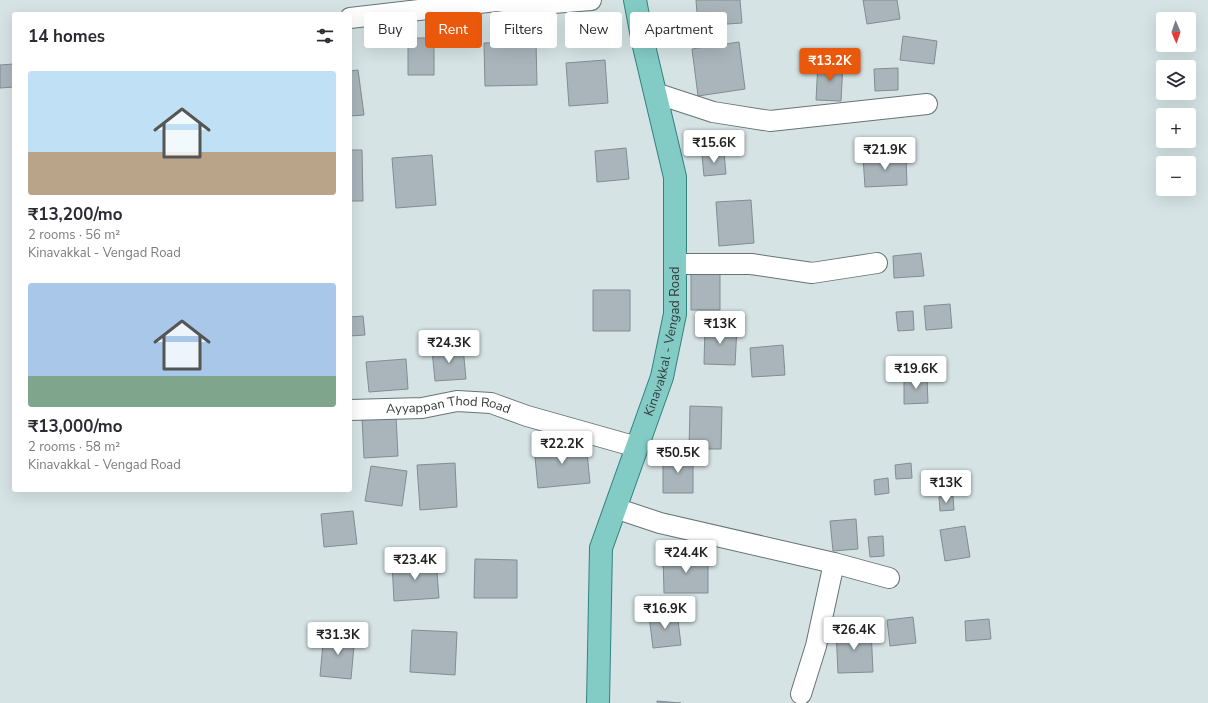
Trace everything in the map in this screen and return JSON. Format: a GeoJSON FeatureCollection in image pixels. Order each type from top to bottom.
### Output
{"type":"FeatureCollection","features":[{"type":"Feature","properties":{"kind":"main road","name":"Kinavakkal - Vengad Road"},"geometry":{"type":"LineString","coordinates":[[598,703],[601,548],[662,377],[675,314],[675,177],[643,42],[635,0]]}},
{"type":"Feature","properties":{"kind":"street"},"geometry":{"type":"LineString","coordinates":[[352,18],[496,1],[528,5],[592,0]]}},
{"type":"Feature","properties":{"kind":"street"},"geometry":{"type":"LineString","coordinates":[[655,92],[714,112],[770,121],[927,104]]}},
{"type":"Feature","properties":{"kind":"street"},"geometry":{"type":"LineString","coordinates":[[675,264],[751,264],[812,273],[877,263]]}},
{"type":"Feature","properties":{"kind":"street","name":"Ayyappan Thod Road"},"geometry":{"type":"LineString","coordinates":[[352,410],[422,408],[457,401],[491,402],[527,416],[637,447]]}},
{"type":"Feature","properties":{"kind":"street"},"geometry":{"type":"LineString","coordinates":[[616,508],[660,523],[834,563],[889,578]]}},
{"type":"Feature","properties":{"kind":"street"},"geometry":{"type":"LineString","coordinates":[[801,694],[816,646],[834,563]]}},
{"type":"Feature","properties":{"kind":"building"},"geometry":{"type":"Polygon","coordinates":[[[696,0],[740,0],[742,23],[727,24],[727,12],[697,12],[696,0]]]}},
{"type":"Feature","properties":{"kind":"building"},"geometry":{"type":"Polygon","coordinates":[[[863,0],[897,0],[900,19],[867,24],[863,0]]]}},
{"type":"Feature","properties":{"kind":"building"},"geometry":{"type":"Polygon","coordinates":[[[903,36],[937,41],[934,64],[900,60],[903,36]]]}},
{"type":"Feature","properties":{"kind":"building"},"geometry":{"type":"Polygon","coordinates":[[[417,38],[425,38],[425,48],[434,48],[434,75],[408,75],[408,48],[417,48],[417,38]]]}},
{"type":"Feature","properties":{"kind":"building"},"geometry":{"type":"Polygon","coordinates":[[[739,42],[745,89],[698,96],[692,49],[727,48],[727,44],[739,42]]]}},
{"type":"Feature","properties":{"kind":"building"},"geometry":{"type":"Polygon","coordinates":[[[484,43],[490,43],[490,48],[536,48],[537,85],[485,86],[484,43]]]}},
{"type":"Feature","properties":{"kind":"building"},"geometry":{"type":"Polygon","coordinates":[[[605,60],[608,103],[569,106],[566,63],[605,60]]]}},
{"type":"Feature","properties":{"kind":"building"},"geometry":{"type":"Polygon","coordinates":[[[818,62],[843,63],[841,101],[816,100],[818,62]]]}},
{"type":"Feature","properties":{"kind":"building"},"geometry":{"type":"Polygon","coordinates":[[[12,64],[12,87],[0,88],[0,65],[12,64]]]}},
{"type":"Feature","properties":{"kind":"building"},"geometry":{"type":"Polygon","coordinates":[[[898,68],[898,90],[875,91],[874,69],[898,68]]]}},
{"type":"Feature","properties":{"kind":"building"},"geometry":{"type":"Polygon","coordinates":[[[358,70],[364,115],[352,116],[352,71],[358,70]]]}},
{"type":"Feature","properties":{"kind":"building"},"geometry":{"type":"Polygon","coordinates":[[[626,148],[629,179],[597,182],[595,151],[626,148]]]}},
{"type":"Feature","properties":{"kind":"building"},"geometry":{"type":"Polygon","coordinates":[[[352,150],[362,150],[363,201],[352,201],[352,150]]]}},
{"type":"Feature","properties":{"kind":"building"},"geometry":{"type":"Polygon","coordinates":[[[724,153],[726,174],[704,176],[702,155],[724,153]]]}},
{"type":"Feature","properties":{"kind":"building"},"geometry":{"type":"Polygon","coordinates":[[[432,155],[436,205],[396,208],[392,158],[432,155]]]}},
{"type":"Feature","properties":{"kind":"building"},"geometry":{"type":"Polygon","coordinates":[[[906,155],[907,185],[865,187],[863,157],[906,155]]]}},
{"type":"Feature","properties":{"kind":"building"},"geometry":{"type":"Polygon","coordinates":[[[751,200],[754,243],[719,246],[716,202],[751,200]]]}},
{"type":"Feature","properties":{"kind":"building"},"geometry":{"type":"Polygon","coordinates":[[[921,253],[924,276],[894,278],[893,256],[921,253]]]}},
{"type":"Feature","properties":{"kind":"building"},"geometry":{"type":"Polygon","coordinates":[[[691,270],[720,270],[720,310],[691,310],[691,270]]]}},
{"type":"Feature","properties":{"kind":"building"},"geometry":{"type":"Polygon","coordinates":[[[593,290],[630,290],[630,331],[593,331],[593,290]]]}},
{"type":"Feature","properties":{"kind":"building"},"geometry":{"type":"Polygon","coordinates":[[[950,304],[952,328],[926,330],[924,306],[950,304]]]}},
{"type":"Feature","properties":{"kind":"building"},"geometry":{"type":"Polygon","coordinates":[[[913,311],[914,330],[898,331],[896,312],[913,311]]]}},
{"type":"Feature","properties":{"kind":"building"},"geometry":{"type":"Polygon","coordinates":[[[363,316],[365,335],[352,336],[352,317],[363,316]]]}},
{"type":"Feature","properties":{"kind":"building"},"geometry":{"type":"Polygon","coordinates":[[[705,325],[737,327],[735,365],[704,364],[705,325]]]}},
{"type":"Feature","properties":{"kind":"building"},"geometry":{"type":"Polygon","coordinates":[[[783,345],[785,375],[752,377],[750,348],[783,345]]]}},
{"type":"Feature","properties":{"kind":"building"},"geometry":{"type":"Polygon","coordinates":[[[463,347],[466,379],[435,381],[432,350],[463,347]]]}},
{"type":"Feature","properties":{"kind":"building"},"geometry":{"type":"Polygon","coordinates":[[[406,359],[408,389],[369,392],[366,362],[406,359]]]}},
{"type":"Feature","properties":{"kind":"building"},"geometry":{"type":"Polygon","coordinates":[[[904,377],[927,377],[928,403],[904,404],[904,377]]]}},
{"type":"Feature","properties":{"kind":"building"},"geometry":{"type":"Polygon","coordinates":[[[690,406],[722,407],[721,449],[689,449],[690,406]]]}},
{"type":"Feature","properties":{"kind":"building"},"geometry":{"type":"Polygon","coordinates":[[[396,416],[398,456],[364,458],[362,418],[396,416]]]}},
{"type":"Feature","properties":{"kind":"building"},"geometry":{"type":"Polygon","coordinates":[[[586,441],[590,483],[538,488],[534,447],[586,441]]]}},
{"type":"Feature","properties":{"kind":"building"},"geometry":{"type":"Polygon","coordinates":[[[663,456],[693,456],[693,493],[663,493],[663,456]]]}},
{"type":"Feature","properties":{"kind":"building"},"geometry":{"type":"Polygon","coordinates":[[[455,463],[457,507],[420,510],[417,465],[455,463]]]}},
{"type":"Feature","properties":{"kind":"building"},"geometry":{"type":"Polygon","coordinates":[[[911,463],[912,478],[896,479],[895,465],[911,463]]]}},
{"type":"Feature","properties":{"kind":"building"},"geometry":{"type":"Polygon","coordinates":[[[371,466],[407,471],[402,506],[365,501],[371,466]]]}},
{"type":"Feature","properties":{"kind":"building"},"geometry":{"type":"Polygon","coordinates":[[[888,478],[889,493],[875,495],[874,480],[888,478]]]}},
{"type":"Feature","properties":{"kind":"building"},"geometry":{"type":"Polygon","coordinates":[[[953,496],[954,510],[940,511],[939,497],[953,496]]]}},
{"type":"Feature","properties":{"kind":"building"},"geometry":{"type":"Polygon","coordinates":[[[353,511],[357,544],[324,547],[321,514],[353,511]]]}},
{"type":"Feature","properties":{"kind":"building"},"geometry":{"type":"Polygon","coordinates":[[[856,519],[858,549],[833,551],[830,521],[856,519]]]}},
{"type":"Feature","properties":{"kind":"building"},"geometry":{"type":"Polygon","coordinates":[[[965,526],[970,557],[945,561],[940,530],[965,526]]]}},
{"type":"Feature","properties":{"kind":"building"},"geometry":{"type":"Polygon","coordinates":[[[883,536],[884,556],[870,557],[868,537],[883,536]]]}},
{"type":"Feature","properties":{"kind":"building"},"geometry":{"type":"Polygon","coordinates":[[[708,554],[708,593],[664,593],[663,555],[708,554]]]}},
{"type":"Feature","properties":{"kind":"building"},"geometry":{"type":"Polygon","coordinates":[[[475,559],[517,560],[517,598],[474,598],[475,559]]]}},
{"type":"Feature","properties":{"kind":"building"},"geometry":{"type":"Polygon","coordinates":[[[436,560],[439,598],[394,601],[392,563],[436,560]]]}},
{"type":"Feature","properties":{"kind":"building"},"geometry":{"type":"Polygon","coordinates":[[[677,612],[681,645],[653,648],[649,616],[677,612]]]}},
{"type":"Feature","properties":{"kind":"building"},"geometry":{"type":"Polygon","coordinates":[[[913,617],[916,643],[890,646],[887,620],[913,617]]]}},
{"type":"Feature","properties":{"kind":"building"},"geometry":{"type":"Polygon","coordinates":[[[989,619],[991,639],[966,641],[965,621],[989,619]]]}},
{"type":"Feature","properties":{"kind":"building"},"geometry":{"type":"Polygon","coordinates":[[[871,629],[873,672],[838,673],[836,630],[871,629]]]}},
{"type":"Feature","properties":{"kind":"building"},"geometry":{"type":"Polygon","coordinates":[[[412,630],[457,632],[455,675],[410,672],[412,630]]]}},
{"type":"Feature","properties":{"kind":"building"},"geometry":{"type":"Polygon","coordinates":[[[324,632],[355,635],[351,679],[320,676],[324,632]]]}},
{"type":"Feature","properties":{"kind":"building"},"geometry":{"type":"Polygon","coordinates":[[[657,701],[681,703],[657,703],[657,701]]]}}]}
